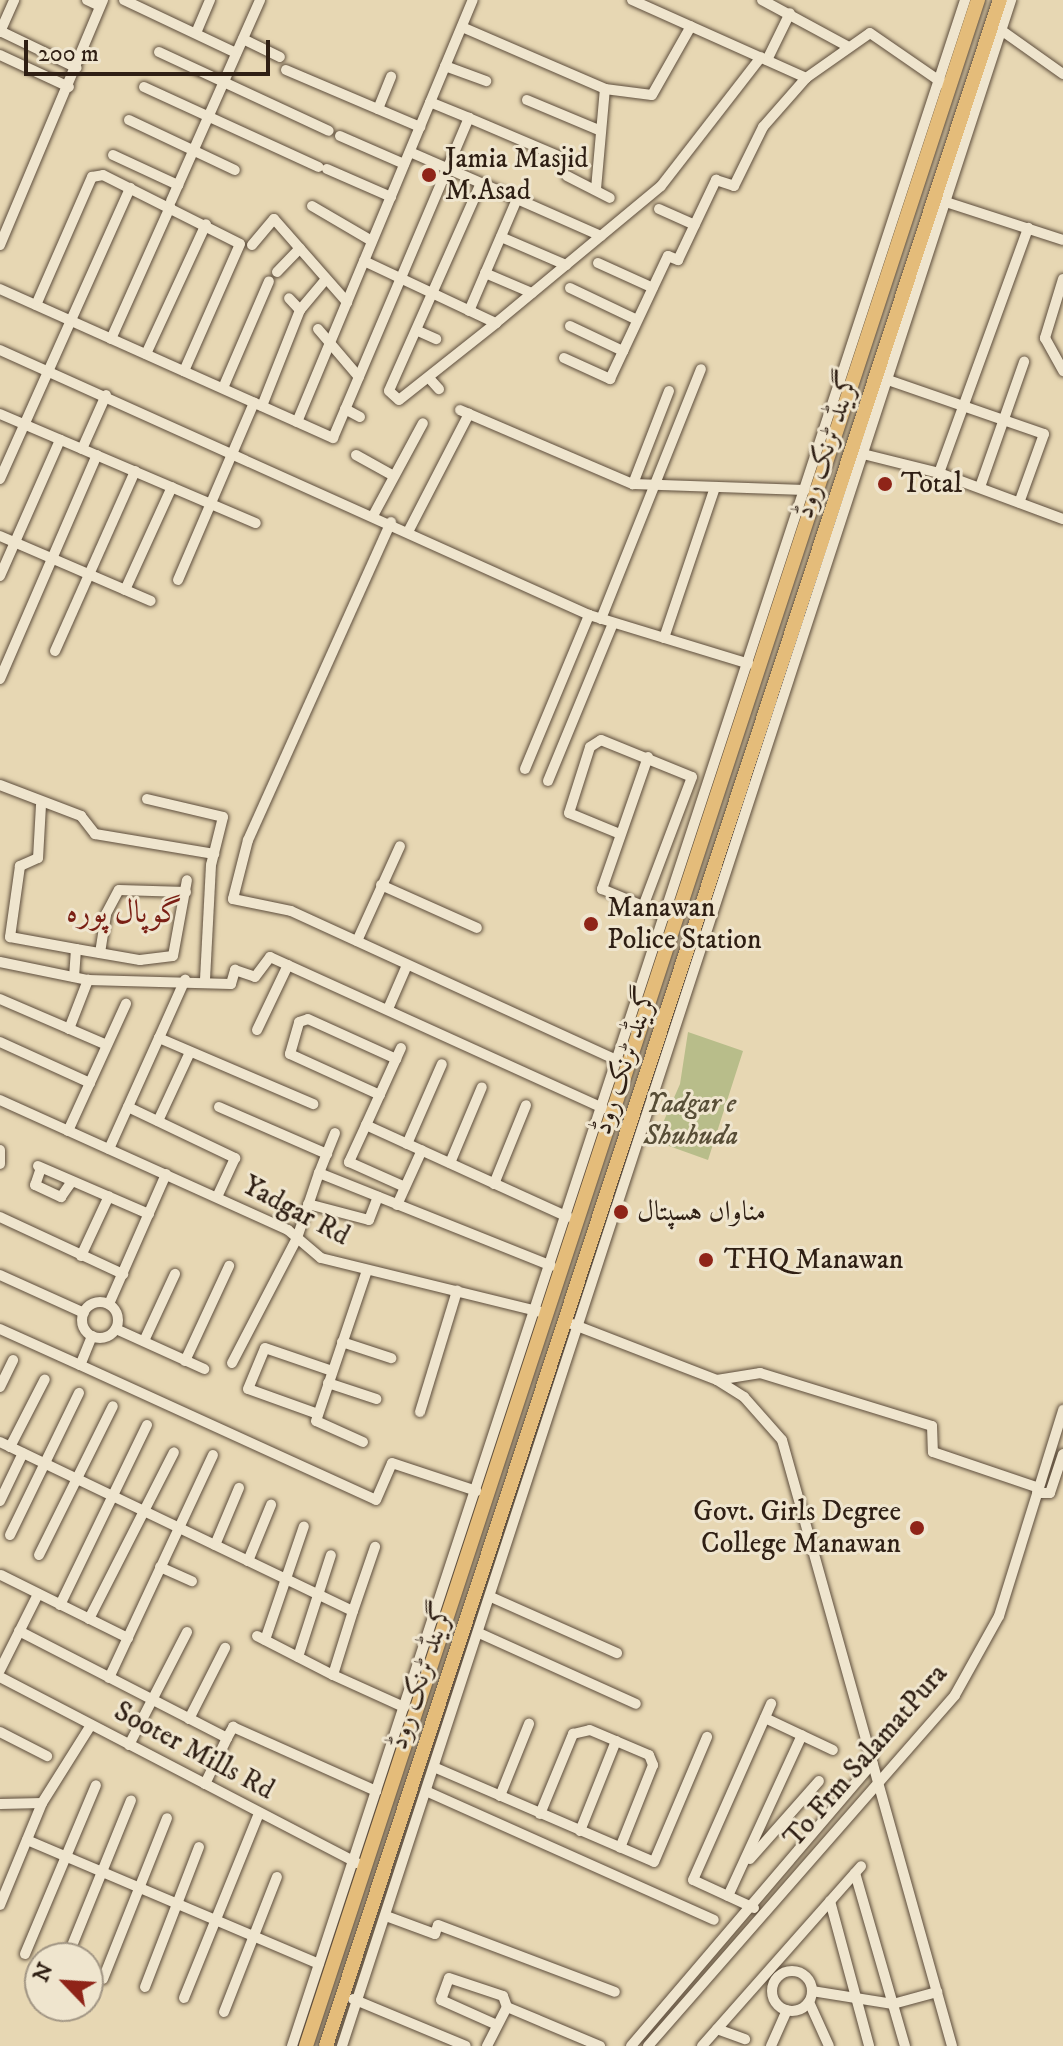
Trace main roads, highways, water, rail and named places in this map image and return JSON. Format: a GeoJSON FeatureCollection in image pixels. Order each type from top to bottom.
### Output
{"type":"FeatureCollection","features":[{"type":"Feature","properties":{"kind":"highway","name":"گرینڈ ٹرنک روڈ"},"geometry":{"type":"LineString","coordinates":[[306,2046],[352,1910],[359,1864],[624,1067],[944,84],[966,23],[978,0]]}},
{"type":"Feature","properties":{"kind":"highway","name":"گرینڈ ٹرنک روڈ"},"geometry":{"type":"LineString","coordinates":[[326,2046],[350,1998],[369,1915],[572,1324],[647,1077],[695,953],[995,37],[1000,0]]}},
{"type":"Feature","properties":{"kind":"highway"},"geometry":{"type":"LineString","coordinates":[[966,23],[995,37]]}},
{"type":"Feature","properties":{"kind":"highway"},"geometry":{"type":"LineString","coordinates":[[624,1067],[647,1077]]}},
{"type":"Feature","properties":{"kind":"highway"},"geometry":{"type":"LineString","coordinates":[[352,1910],[369,1915]]}},
{"type":"Feature","properties":{"kind":"place","name":"Jamia Masjid M.Asad"},"geometry":{"type":"Point","coordinates":[429,175]}},
{"type":"Feature","properties":{"kind":"place","name":"Total"},"geometry":{"type":"Point","coordinates":[885,484]}},
{"type":"Feature","properties":{"kind":"place","name":"Manawan Police Station"},"geometry":{"type":"Point","coordinates":[591,924]}},
{"type":"Feature","properties":{"kind":"place","name":"مناواں ہسپتال"},"geometry":{"type":"Point","coordinates":[621,1212]}},
{"type":"Feature","properties":{"kind":"place","name":"THQ Manawan"},"geometry":{"type":"Point","coordinates":[706,1260]}},
{"type":"Feature","properties":{"kind":"place","name":"Govt. Girls Degree College Manawan"},"geometry":{"type":"Point","coordinates":[917,1528]}},
{"type":"Feature","properties":{"kind":"district","name":"گوپال پورہ"},"geometry":{"type":"Point","coordinates":[124,913]}},
{"type":"Feature","properties":{"kind":"park label","name":"Yadgar e Shuhuda"},"geometry":{"type":"Point","coordinates":[691,1120]}}]}
